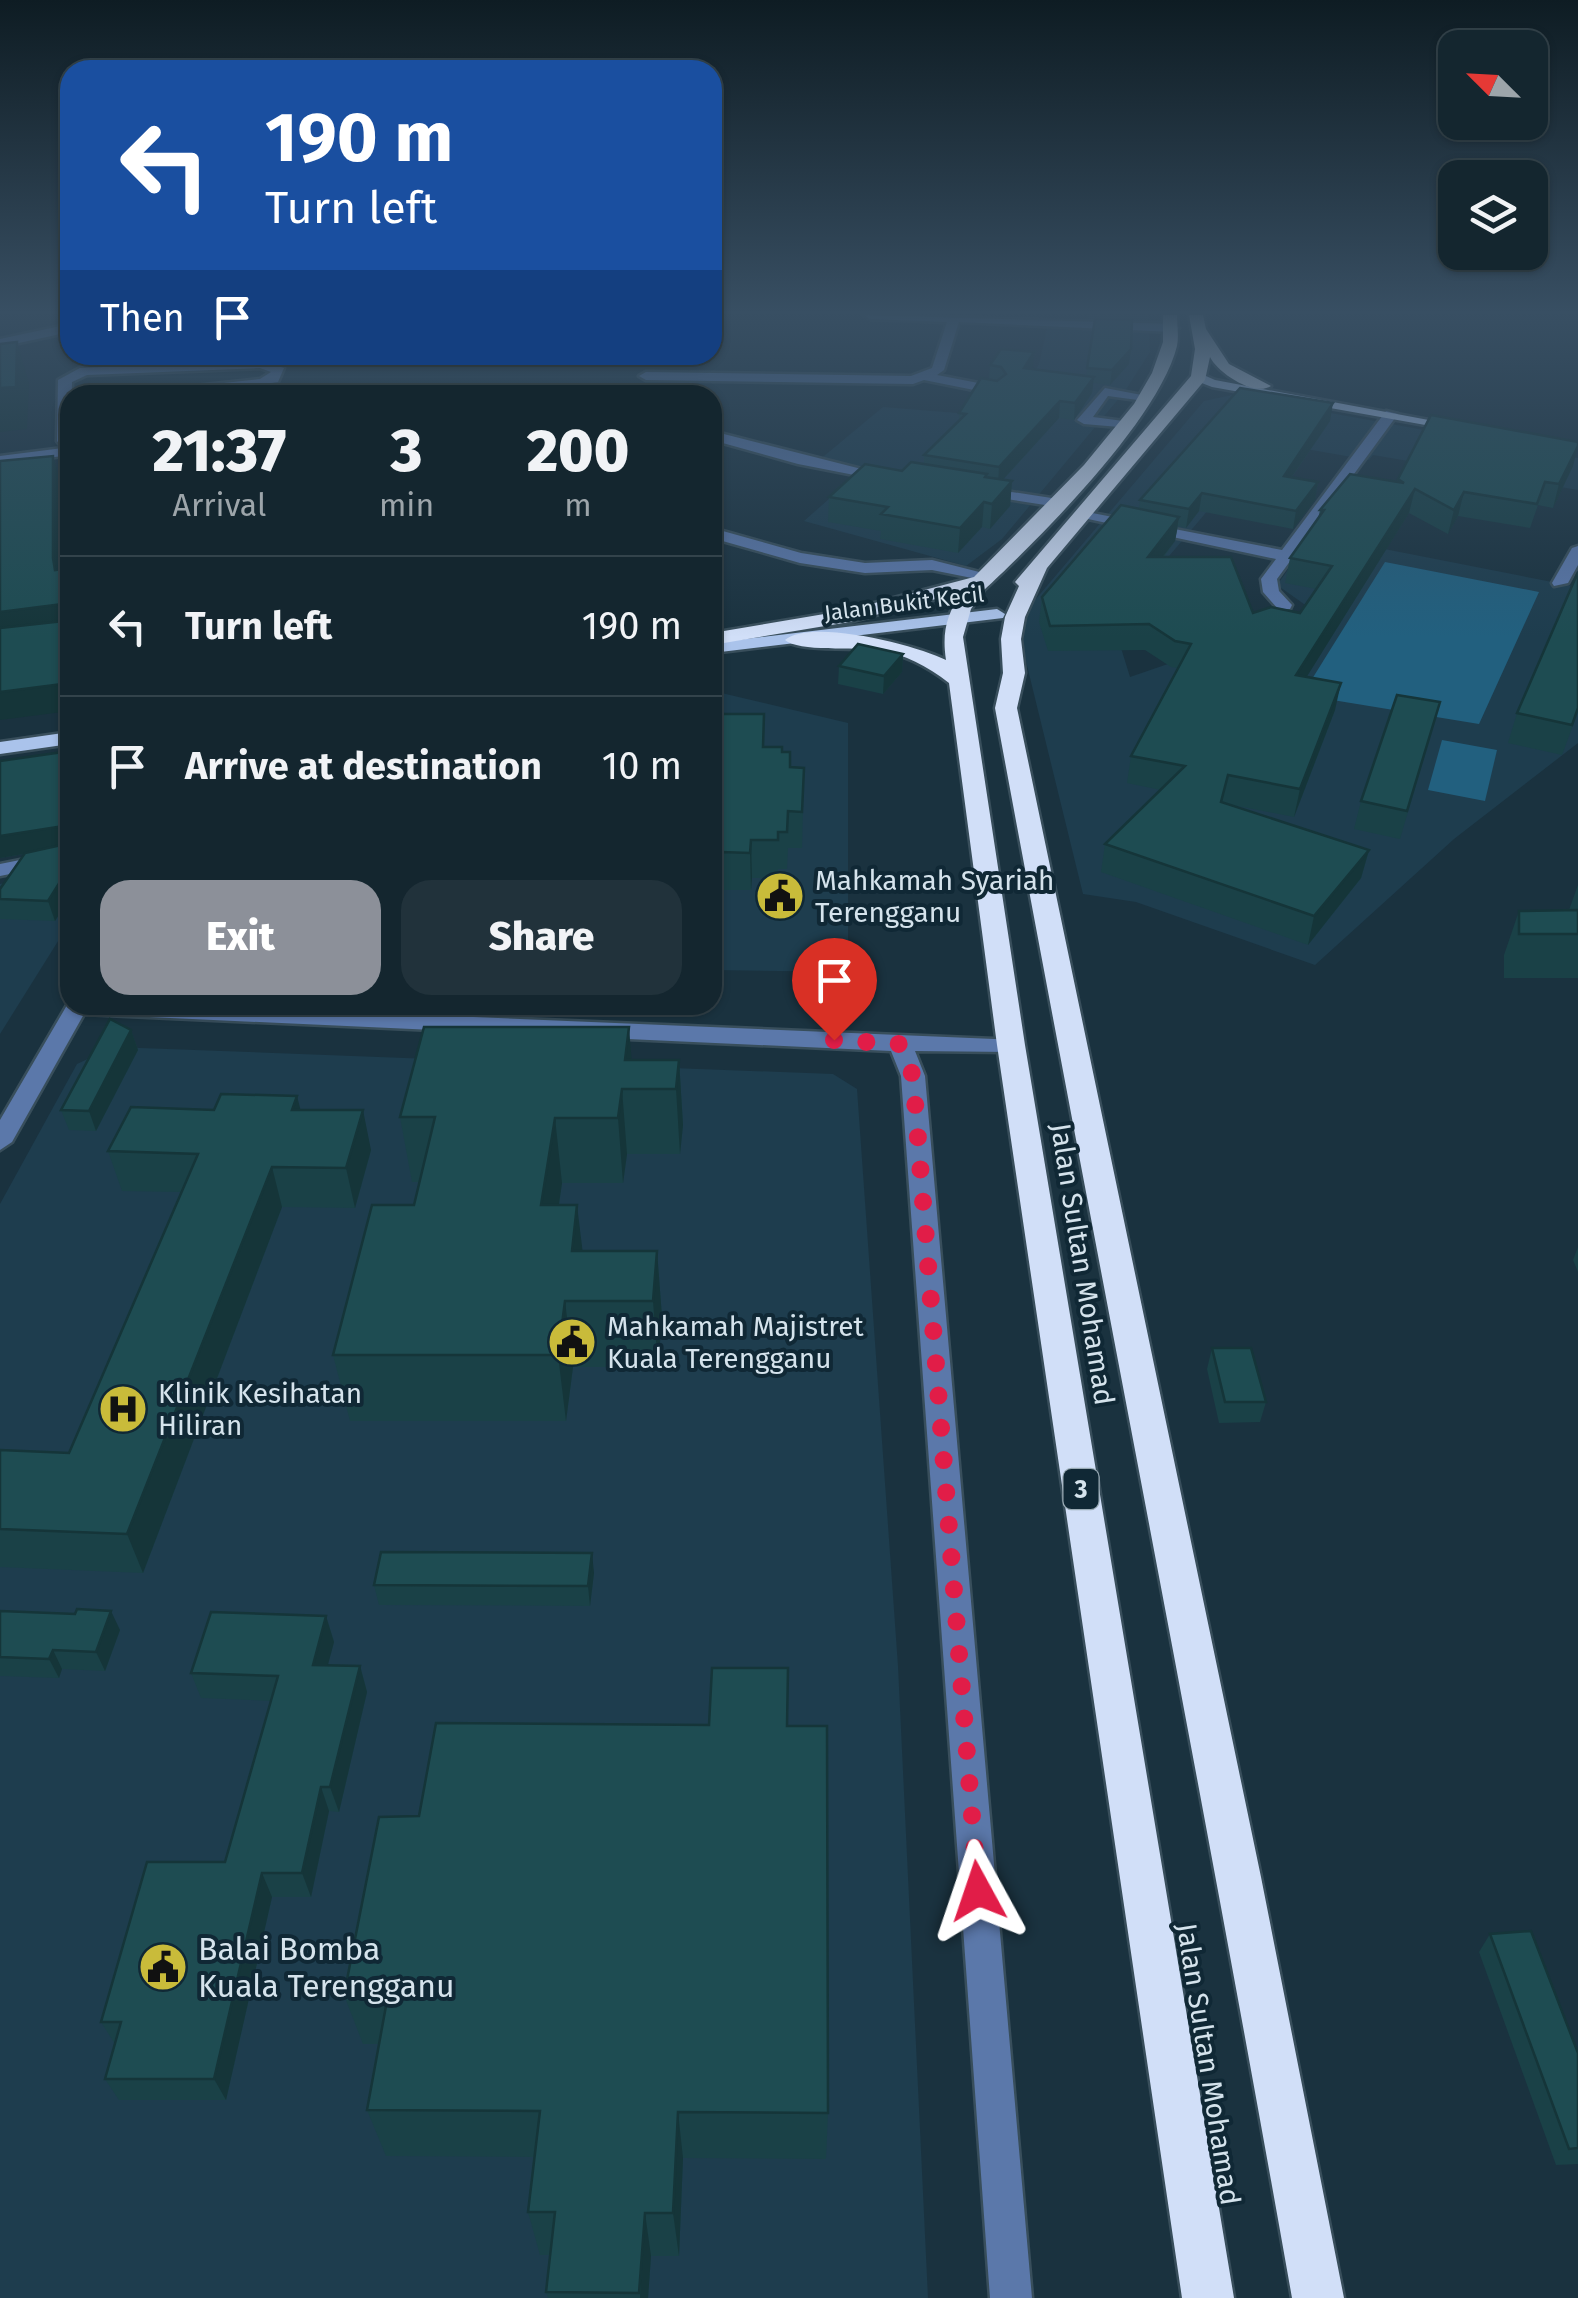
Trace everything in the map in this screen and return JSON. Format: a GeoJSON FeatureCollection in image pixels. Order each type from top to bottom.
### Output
{"type":"FeatureCollection","features":[{"type":"Feature","properties":{"kind":"highway"},"geometry":{"type":"LineString","coordinates":[[1126,426],[1128,422]]}},
{"type":"Feature","properties":{"kind":"highway"},"geometry":{"type":"LineString","coordinates":[[956,618],[984,578],[1130,422]]}},
{"type":"Feature","properties":{"kind":"highway","name":"Jalan Sultan Mohamad"},"geometry":{"type":"LineString","coordinates":[[1163,422],[1038,566],[1015,617],[1011,639],[1014,673],[1006,708],[1093,1163],[1239,1877],[1318,2298]]}},
{"type":"Feature","properties":{"kind":"highway"},"geometry":{"type":"LineString","coordinates":[[1006,708],[992,648],[992,630],[997,614],[1038,566]]}},
{"type":"Feature","properties":{"kind":"highway"},"geometry":{"type":"LineString","coordinates":[[722,637],[849,616],[984,578]]}},
{"type":"Feature","properties":{"kind":"highway","name":"Jalan Sultan Mohamad"},"geometry":{"type":"LineString","coordinates":[[956,618],[958,679],[1011,1045],[1208,2298]]}},
{"type":"Feature","properties":{"kind":"highway"},"geometry":{"type":"LineString","coordinates":[[785,640],[850,640],[892,647],[942,664],[958,679]]}},
{"type":"Feature","properties":{"kind":"main road"},"geometry":{"type":"LineString","coordinates":[[1434,422],[1484,432]]}},
{"type":"Feature","properties":{"kind":"main road","name":"Jalan Bukit Kecil"},"geometry":{"type":"LineString","coordinates":[[722,638],[997,614]]}},
{"type":"Feature","properties":{"kind":"main road","name":"Jalan Bukit Kecil"},"geometry":{"type":"LineString","coordinates":[[722,647],[956,618]]}},
{"type":"Feature","properties":{"kind":"main road"},"geometry":{"type":"LineString","coordinates":[[0,748],[60,739]]}},
{"type":"Feature","properties":{"kind":"street"},"geometry":{"type":"LineString","coordinates":[[1100,422],[1126,426]]}},
{"type":"Feature","properties":{"kind":"street"},"geometry":{"type":"LineString","coordinates":[[1284,604],[1268,586],[1385,422]]}},
{"type":"Feature","properties":{"kind":"street"},"geometry":{"type":"LineString","coordinates":[[722,439],[798,460],[900,479]]}},
{"type":"Feature","properties":{"kind":"street"},"geometry":{"type":"LineString","coordinates":[[0,460],[60,451]]}},
{"type":"Feature","properties":{"kind":"street"},"geometry":{"type":"LineString","coordinates":[[960,488],[1058,503]]}},
{"type":"Feature","properties":{"kind":"street"},"geometry":{"type":"LineString","coordinates":[[1082,516],[1286,556]]}},
{"type":"Feature","properties":{"kind":"street"},"geometry":{"type":"LineString","coordinates":[[722,536],[800,558],[865,568],[932,565],[984,578]]}},
{"type":"Feature","properties":{"kind":"street"},"geometry":{"type":"LineString","coordinates":[[1560,583],[1578,550]]}},
{"type":"Feature","properties":{"kind":"street"},"geometry":{"type":"LineString","coordinates":[[0,870],[60,858]]}},
{"type":"Feature","properties":{"kind":"street"},"geometry":{"type":"LineString","coordinates":[[0,1142],[73,1015]]}},
{"type":"Feature","properties":{"kind":"street"},"geometry":{"type":"LineString","coordinates":[[273,1015],[900,1044],[1011,1045]]}},
{"type":"Feature","properties":{"kind":"street"},"geometry":{"type":"LineString","coordinates":[[900,1044],[913,1076],[1011,2298]]}},
{"type":"Feature","properties":{"kind":"shaded area"},"geometry":{"type":"Polygon","coordinates":[[[865,422],[1099,422],[1002,539],[966,566],[804,521],[855,476],[812,466],[865,422]]]}},
{"type":"Feature","properties":{"kind":"shaded area"},"geometry":{"type":"Polygon","coordinates":[[[1186,422],[1382,422],[1578,458],[1578,490],[1373,455],[1369,460],[1266,442],[1113,622],[1130,677],[1290,622],[1311,609],[1277,585],[1313,535],[1578,587],[1578,743],[1454,839],[1315,965],[1136,902],[1083,894],[1020,637],[1024,618],[1186,422]]]}},
{"type":"Feature","properties":{"kind":"shaded area"},"geometry":{"type":"Polygon","coordinates":[[[1385,562],[1539,592],[1479,724],[1302,695],[1385,562]]]}},
{"type":"Feature","properties":{"kind":"shaded area","name":"Mahkamah Syariah Terengganu"},"geometry":{"type":"Polygon","coordinates":[[[722,693],[848,723],[848,972],[722,970],[722,693]]]}},
{"type":"Feature","properties":{"kind":"shaded area"},"geometry":{"type":"Polygon","coordinates":[[[1442,740],[1497,750],[1485,801],[1428,790],[1442,740]]]}},
{"type":"Feature","properties":{"kind":"shaded area"},"geometry":{"type":"Polygon","coordinates":[[[60,871],[60,938],[0,1034],[0,884],[60,871]]]}},
{"type":"Feature","properties":{"kind":"shaded area"},"geometry":{"type":"Polygon","coordinates":[[[113,1047],[833,1074],[857,1089],[898,1666],[928,2298],[0,2298],[0,1204],[77,1064],[113,1047]]]}},
{"type":"Feature","properties":{"kind":"building"},"geometry":{"type":"Polygon","coordinates":[[[958,422],[1040,422],[999,467],[924,455],[958,422]]]}},
{"type":"Feature","properties":{"kind":"building"},"geometry":{"type":"Polygon","coordinates":[[[1209,422],[1320,422],[1284,476],[1318,482],[1296,511],[1202,493],[1189,509],[1140,500],[1209,422]]]}},
{"type":"Feature","properties":{"kind":"building"},"geometry":{"type":"Polygon","coordinates":[[[1427,422],[1470,422],[1578,442],[1559,484],[1545,482],[1537,504],[1464,492],[1454,510],[1415,489],[1296,675],[1341,683],[1300,789],[1228,775],[1221,802],[1369,850],[1314,916],[1105,844],[1185,766],[1131,756],[1191,644],[1175,641],[1149,624],[1050,626],[1042,597],[1121,505],[1179,517],[1148,557],[1231,557],[1253,613],[1271,607],[1300,613],[1332,566],[1290,558],[1324,510],[1320,510],[1350,474],[1404,483],[1398,479],[1427,422]]]}},
{"type":"Feature","properties":{"kind":"building"},"geometry":{"type":"Polygon","coordinates":[[[53,456],[53,558],[55,570],[60,569],[60,604],[0,612],[0,461],[53,456]]]}},
{"type":"Feature","properties":{"kind":"building"},"geometry":{"type":"Polygon","coordinates":[[[911,462],[1012,481],[992,504],[984,502],[960,528],[881,514],[888,507],[829,497],[865,464],[902,471],[911,462]]]}},
{"type":"Feature","properties":{"kind":"building"},"geometry":{"type":"Polygon","coordinates":[[[1578,572],[1578,708],[1572,725],[1517,713],[1578,572]]]}},
{"type":"Feature","properties":{"kind":"building"},"geometry":{"type":"Polygon","coordinates":[[[60,621],[60,684],[0,692],[0,628],[60,621]]]}},
{"type":"Feature","properties":{"kind":"building"},"geometry":{"type":"Polygon","coordinates":[[[858,644],[903,654],[884,676],[839,666],[858,644]]]}},
{"type":"Feature","properties":{"kind":"building"},"geometry":{"type":"Polygon","coordinates":[[[1397,695],[1440,702],[1407,811],[1361,801],[1397,695]]]}},
{"type":"Feature","properties":{"kind":"building"},"geometry":{"type":"Polygon","coordinates":[[[722,714],[764,714],[763,747],[782,747],[782,752],[790,752],[790,767],[804,768],[802,812],[788,811],[787,832],[778,832],[778,840],[751,840],[750,853],[722,852],[722,714]]]}},
{"type":"Feature","properties":{"kind":"building"},"geometry":{"type":"Polygon","coordinates":[[[60,752],[60,826],[0,836],[0,761],[60,752]]]}},
{"type":"Feature","properties":{"kind":"building"},"geometry":{"type":"Polygon","coordinates":[[[60,845],[60,882],[48,901],[0,899],[0,889],[25,853],[60,845]]]}},
{"type":"Feature","properties":{"kind":"building"},"geometry":{"type":"Polygon","coordinates":[[[1578,910],[1578,934],[1519,934],[1519,911],[1578,910]]]}},
{"type":"Feature","properties":{"kind":"building"},"geometry":{"type":"Polygon","coordinates":[[[110,1019],[131,1030],[89,1111],[61,1110],[110,1019]]]}},
{"type":"Feature","properties":{"kind":"building"},"geometry":{"type":"Polygon","coordinates":[[[424,1027],[629,1027],[625,1060],[679,1060],[676,1089],[622,1089],[618,1118],[555,1118],[541,1205],[577,1205],[572,1251],[657,1251],[653,1301],[565,1301],[558,1355],[333,1355],[372,1205],[414,1205],[435,1117],[400,1117],[424,1027]]]}},
{"type":"Feature","properties":{"kind":"building"},"geometry":{"type":"Polygon","coordinates":[[[221,1094],[297,1096],[292,1110],[363,1110],[346,1168],[272,1167],[127,1534],[0,1529],[0,1450],[69,1453],[198,1154],[108,1151],[131,1107],[214,1110],[221,1094]]]}},
{"type":"Feature","properties":{"kind":"building"},"geometry":{"type":"Polygon","coordinates":[[[1212,1348],[1251,1348],[1266,1402],[1225,1402],[1212,1348]]]}},
{"type":"Feature","properties":{"kind":"building"},"geometry":{"type":"Polygon","coordinates":[[[381,1552],[592,1553],[588,1586],[374,1585],[381,1552]]]}},
{"type":"Feature","properties":{"kind":"building"},"geometry":{"type":"Polygon","coordinates":[[[77,1609],[111,1611],[96,1652],[53,1650],[49,1659],[0,1657],[0,1611],[75,1614],[77,1609]]]}},
{"type":"Feature","properties":{"kind":"building"},"geometry":{"type":"Polygon","coordinates":[[[211,1612],[326,1616],[313,1665],[360,1666],[330,1787],[321,1787],[302,1873],[262,1873],[214,2079],[105,2079],[121,2022],[101,2022],[147,1862],[225,1862],[278,1676],[191,1673],[211,1612]]]}},
{"type":"Feature","properties":{"kind":"building"},"geometry":{"type":"Polygon","coordinates":[[[712,1668],[788,1668],[787,1726],[827,1726],[828,2113],[678,2112],[673,2213],[645,2213],[639,2293],[546,2292],[555,2212],[528,2212],[540,2111],[367,2110],[388,1995],[344,1995],[379,1817],[419,1816],[436,1723],[709,1725],[712,1668]]]}},
{"type":"Feature","properties":{"kind":"building"},"geometry":{"type":"Polygon","coordinates":[[[1531,1931],[1578,2053],[1578,2148],[1569,2149],[1490,1934],[1531,1931]]]}},
{"type":"Feature","properties":{"kind":"place","name":"Mahkamah Syariah Terengganu"},"geometry":{"type":"Point","coordinates":[780,896]}},
{"type":"Feature","properties":{"kind":"place","name":"Mahkamah Majistret Kuala Terengganu"},"geometry":{"type":"Point","coordinates":[572,1342]}},
{"type":"Feature","properties":{"kind":"place","name":"Klinik Kesihatan Hiliran"},"geometry":{"type":"Point","coordinates":[123,1409]}},
{"type":"Feature","properties":{"kind":"place","name":"Balai Bomba Kuala Terengganu"},"geometry":{"type":"Point","coordinates":[163,1967]}},
{"type":"Feature","properties":{"kind":"route"},"geometry":{"type":"LineString","coordinates":[[834,1040],[900,1044],[913,1076],[978,1891]]}}]}
